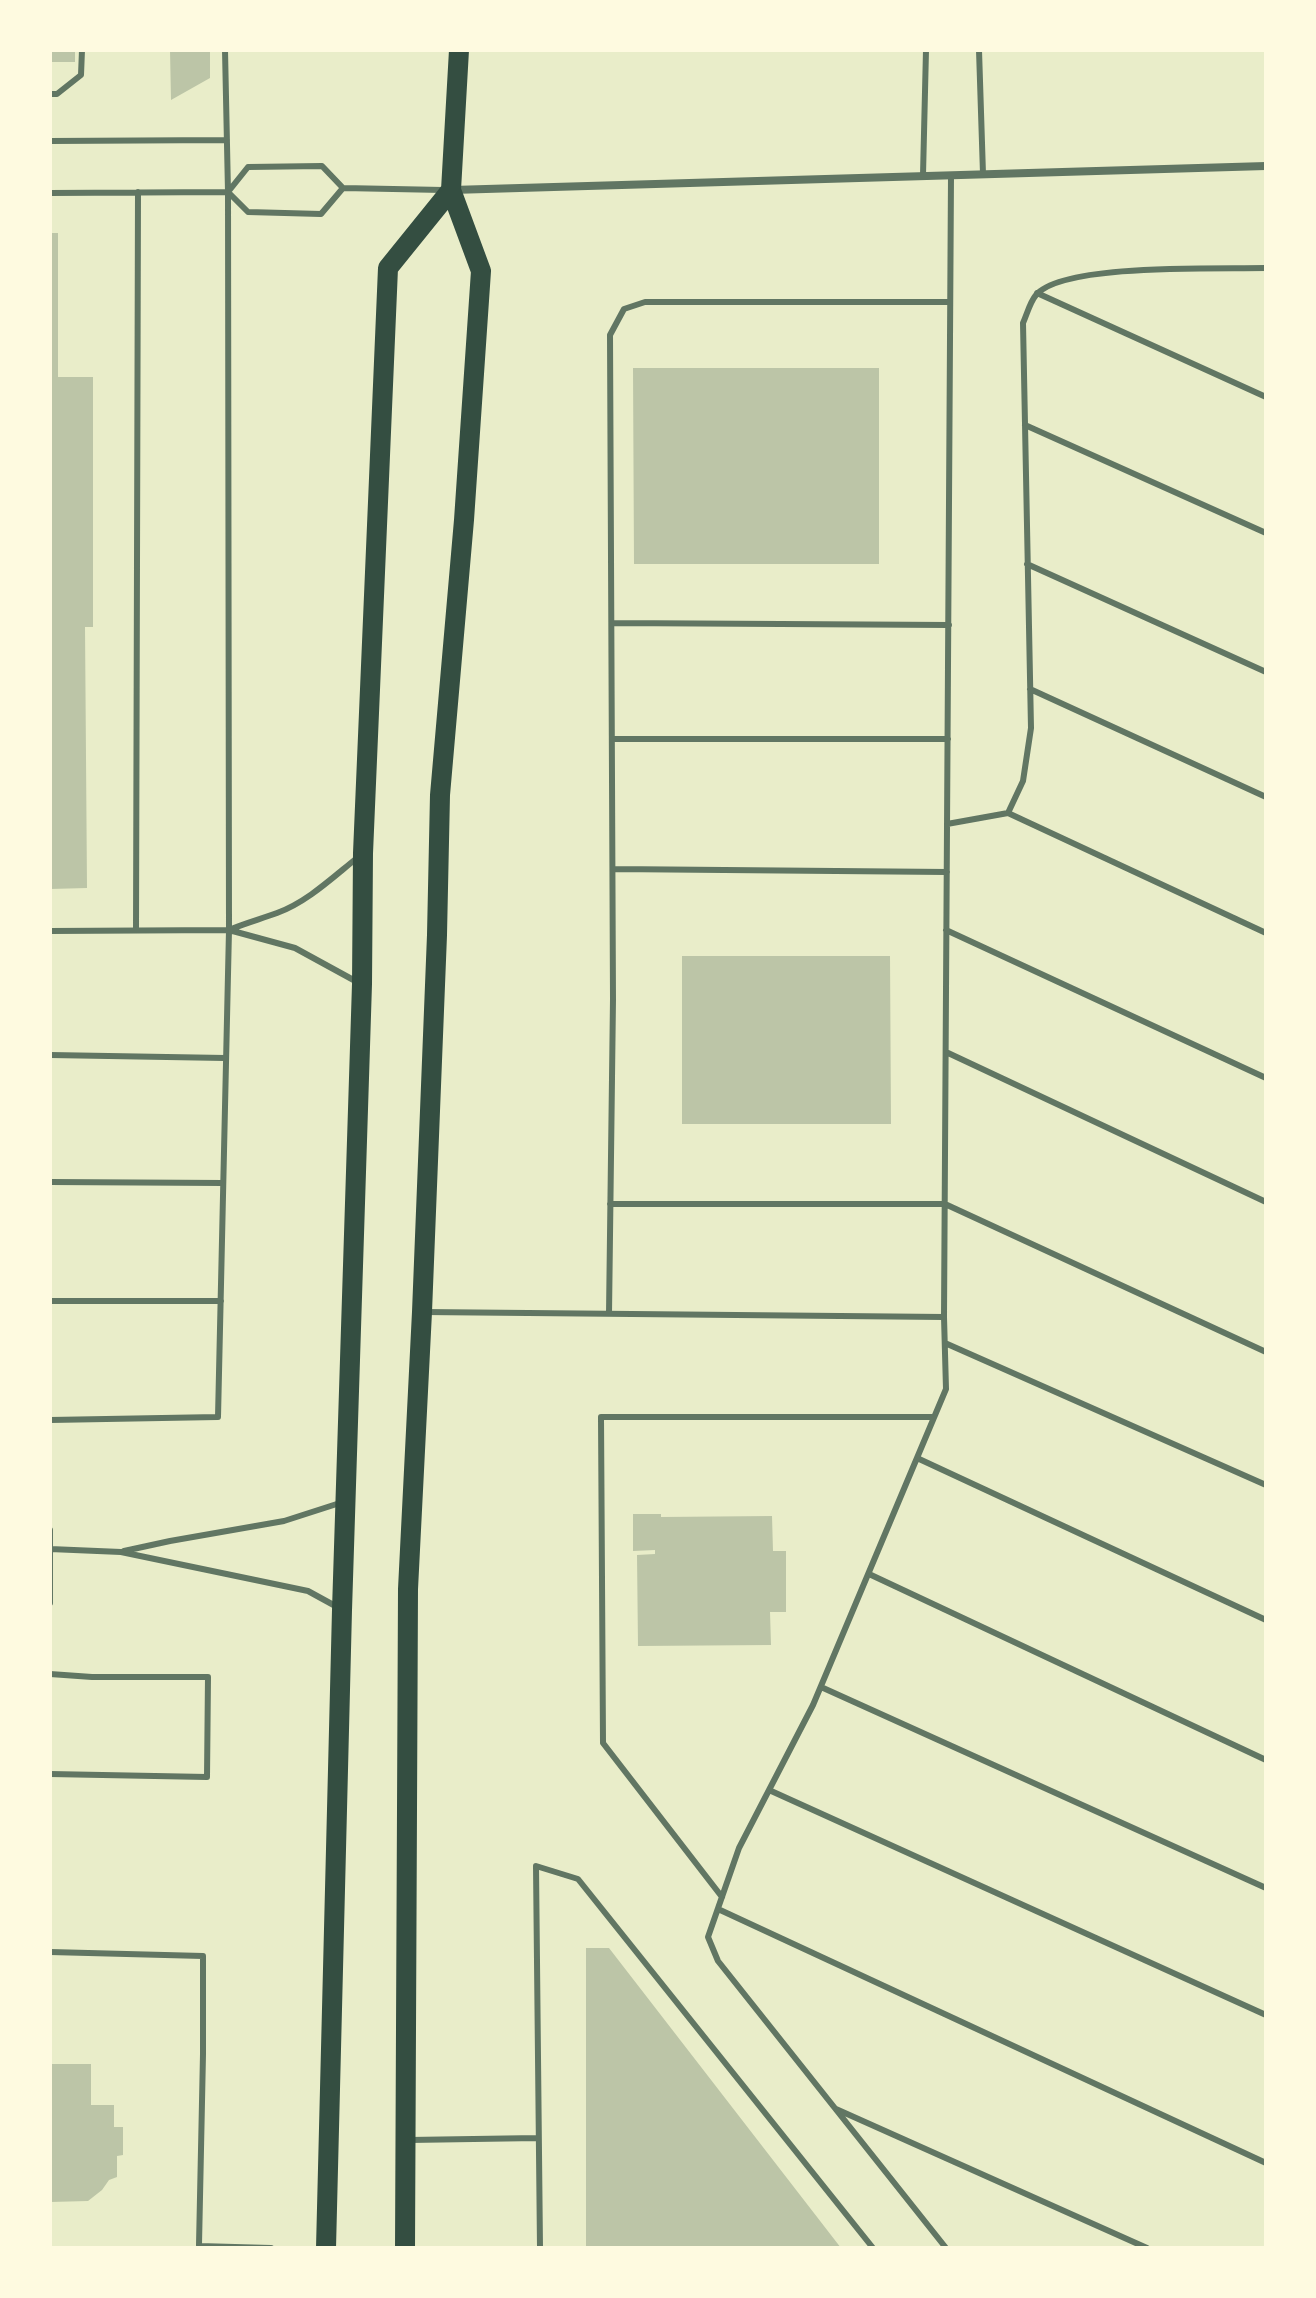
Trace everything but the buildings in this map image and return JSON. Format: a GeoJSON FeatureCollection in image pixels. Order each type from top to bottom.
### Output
{"type":"FeatureCollection","features":[{"type":"Feature","properties":{"kind":"main road"},"geometry":{"type":"LineString","coordinates":[[405,2248],[408,1589],[422,1312],[440,795],[464,520],[481,271],[451,190],[459,50]]}},
{"type":"Feature","properties":{"kind":"main road"},"geometry":{"type":"LineString","coordinates":[[326,2248],[362,984],[363,853],[388,268],[451,190]]}},
{"type":"Feature","properties":{"kind":"street"},"geometry":{"type":"LineString","coordinates":[[451,190],[1266,166]]}},
{"type":"Feature","properties":{"kind":"lane"},"geometry":{"type":"LineString","coordinates":[[50,94],[57,94],[81,75],[82,50]]}},
{"type":"Feature","properties":{"kind":"lane"},"geometry":{"type":"LineString","coordinates":[[50,1420],[218,1417],[229,930],[225,50]]}},
{"type":"Feature","properties":{"kind":"lane"},"geometry":{"type":"LineString","coordinates":[[923,175],[926,50]]}},
{"type":"Feature","properties":{"kind":"lane"},"geometry":{"type":"LineString","coordinates":[[979,50],[983,174]]}},
{"type":"Feature","properties":{"kind":"lane"},"geometry":{"type":"LineString","coordinates":[[50,141],[227,140]]}},
{"type":"Feature","properties":{"kind":"lane"},"geometry":{"type":"LineString","coordinates":[[228,192],[248,167],[322,166],[343,188],[451,190]]}},
{"type":"Feature","properties":{"kind":"lane"},"geometry":{"type":"LineString","coordinates":[[946,2248],[718,1961],[708,1937],[739,1848],[821,1687],[946,1389],[951,176]]}},
{"type":"Feature","properties":{"kind":"lane"},"geometry":{"type":"LineString","coordinates":[[50,193],[228,192],[248,212],[321,214],[343,188]]}},
{"type":"Feature","properties":{"kind":"lane"},"geometry":{"type":"LineString","coordinates":[[136,930],[138,192]]}},
{"type":"Feature","properties":{"kind":"lane"},"geometry":{"type":"LineString","coordinates":[[1008,813],[1023,781],[1031,728],[1023,323],[1037,293],[1070,277],[1117,271],[1266,268]]}},
{"type":"Feature","properties":{"kind":"lane"},"geometry":{"type":"LineString","coordinates":[[1037,293],[1266,397]]}},
{"type":"Feature","properties":{"kind":"lane"},"geometry":{"type":"LineString","coordinates":[[609,1314],[613,869],[610,335],[624,309],[645,302],[950,302]]}},
{"type":"Feature","properties":{"kind":"lane"},"geometry":{"type":"LineString","coordinates":[[1025,425],[1266,533]]}},
{"type":"Feature","properties":{"kind":"lane"},"geometry":{"type":"LineString","coordinates":[[1027,564],[1266,672]]}},
{"type":"Feature","properties":{"kind":"lane"},"geometry":{"type":"LineString","coordinates":[[612,623],[949,625]]}},
{"type":"Feature","properties":{"kind":"lane"},"geometry":{"type":"LineString","coordinates":[[1030,689],[1266,797]]}},
{"type":"Feature","properties":{"kind":"lane"},"geometry":{"type":"LineString","coordinates":[[613,739],[948,739]]}},
{"type":"Feature","properties":{"kind":"lane"},"geometry":{"type":"LineString","coordinates":[[947,824],[1008,813],[1266,933]]}},
{"type":"Feature","properties":{"kind":"lane"},"geometry":{"type":"LineString","coordinates":[[229,930],[279,913],[309,896],[363,853]]}},
{"type":"Feature","properties":{"kind":"lane"},"geometry":{"type":"LineString","coordinates":[[613,869],[947,872]]}},
{"type":"Feature","properties":{"kind":"lane"},"geometry":{"type":"LineString","coordinates":[[50,931],[229,930],[295,948],[362,984]]}},
{"type":"Feature","properties":{"kind":"lane"},"geometry":{"type":"LineString","coordinates":[[946,930],[1266,1078]]}},
{"type":"Feature","properties":{"kind":"lane"},"geometry":{"type":"LineString","coordinates":[[946,1052],[1266,1202]]}},
{"type":"Feature","properties":{"kind":"lane"},"geometry":{"type":"LineString","coordinates":[[50,1055],[225,1058]]}},
{"type":"Feature","properties":{"kind":"lane"},"geometry":{"type":"LineString","coordinates":[[50,1182],[223,1183]]}},
{"type":"Feature","properties":{"kind":"lane"},"geometry":{"type":"LineString","coordinates":[[610,1204],[945,1204],[1266,1352]]}},
{"type":"Feature","properties":{"kind":"lane"},"geometry":{"type":"LineString","coordinates":[[50,1301],[221,1301]]}},
{"type":"Feature","properties":{"kind":"lane"},"geometry":{"type":"LineString","coordinates":[[422,1312],[944,1317]]}},
{"type":"Feature","properties":{"kind":"lane"},"geometry":{"type":"LineString","coordinates":[[945,1343],[1266,1485]]}},
{"type":"Feature","properties":{"kind":"lane"},"geometry":{"type":"LineString","coordinates":[[722,1897],[603,1743],[601,1417],[934,1417]]}},
{"type":"Feature","properties":{"kind":"lane"},"geometry":{"type":"LineString","coordinates":[[917,1458],[1266,1620]]}},
{"type":"Feature","properties":{"kind":"lane"},"geometry":{"type":"LineString","coordinates":[[121,1552],[284,1521],[347,1501]]}},
{"type":"Feature","properties":{"kind":"lane"},"geometry":{"type":"LineString","coordinates":[[50,1530],[50,1603]]}},
{"type":"Feature","properties":{"kind":"lane"},"geometry":{"type":"LineString","coordinates":[[50,1549],[121,1552],[308,1591],[342,1610]]}},
{"type":"Feature","properties":{"kind":"lane"},"geometry":{"type":"LineString","coordinates":[[869,1574],[1266,1760]]}},
{"type":"Feature","properties":{"kind":"lane"},"geometry":{"type":"LineString","coordinates":[[50,1674],[208,1677],[207,1777],[50,1774]]}},
{"type":"Feature","properties":{"kind":"lane"},"geometry":{"type":"LineString","coordinates":[[821,1687],[1266,1888]]}},
{"type":"Feature","properties":{"kind":"lane"},"geometry":{"type":"LineString","coordinates":[[769,1790],[1266,2015]]}},
{"type":"Feature","properties":{"kind":"lane"},"geometry":{"type":"LineString","coordinates":[[540,2248],[536,1866],[578,1879],[873,2248]]}},
{"type":"Feature","properties":{"kind":"lane"},"geometry":{"type":"LineString","coordinates":[[718,1909],[1266,2163]]}},
{"type":"Feature","properties":{"kind":"lane"},"geometry":{"type":"LineString","coordinates":[[50,1952],[203,1956],[198,2247],[271,2248]]}},
{"type":"Feature","properties":{"kind":"lane"},"geometry":{"type":"LineString","coordinates":[[835,2109],[1147,2248]]}},
{"type":"Feature","properties":{"kind":"lane"},"geometry":{"type":"LineString","coordinates":[[405,2140],[538,2138]]}}]}
